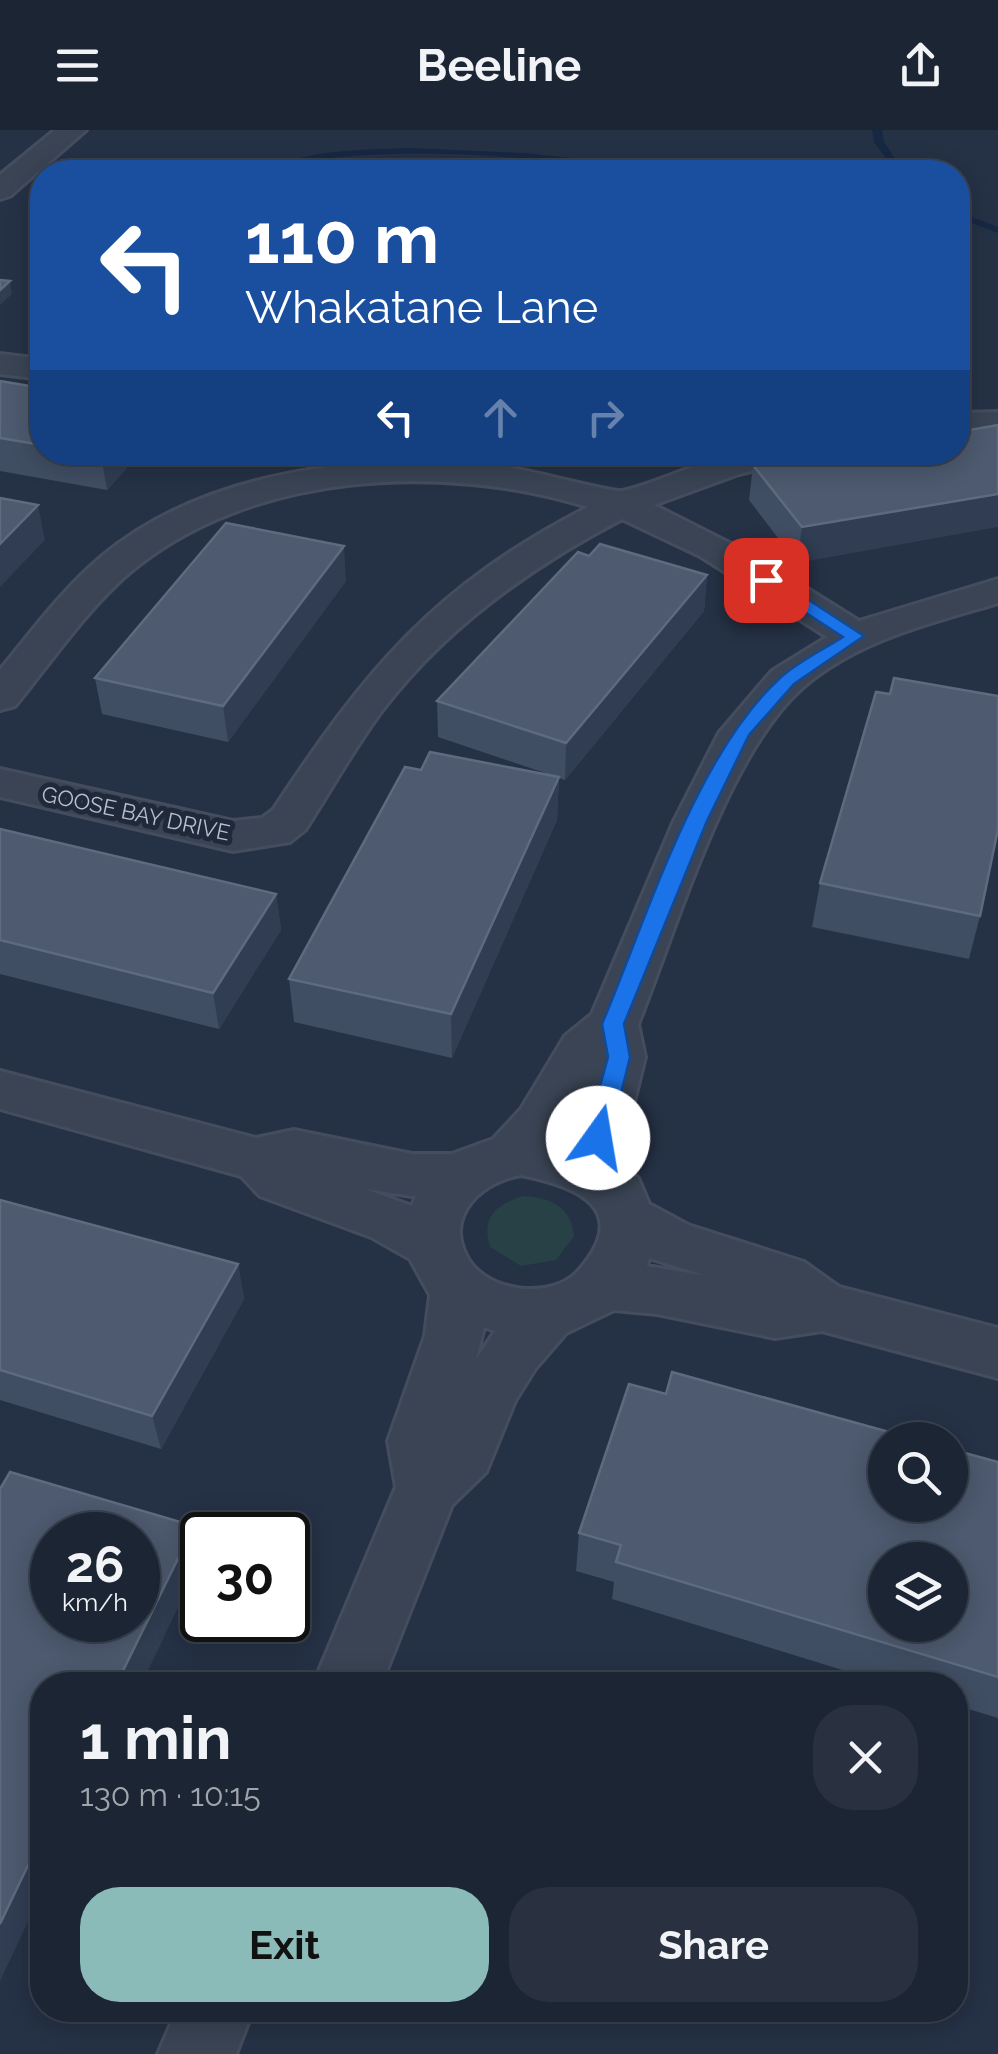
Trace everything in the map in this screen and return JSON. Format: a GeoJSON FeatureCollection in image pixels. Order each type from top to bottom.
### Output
{"type":"FeatureCollection","features":[{"type":"Feature","properties":{"kind":"street"},"geometry":{"type":"LineString","coordinates":[[36,160],[72,130]]}},
{"type":"Feature","properties":{"kind":"street"},"geometry":{"type":"LineString","coordinates":[[0,190],[30,165]]}},
{"type":"Feature","properties":{"kind":"street"},"geometry":{"type":"LineString","coordinates":[[0,364],[30,368]]}},
{"type":"Feature","properties":{"kind":"street"},"geometry":{"type":"LineString","coordinates":[[970,423],[998,422]]}},
{"type":"Feature","properties":{"kind":"street"},"geometry":{"type":"LineString","coordinates":[[271,465],[291,486]]}},
{"type":"Feature","properties":{"kind":"street","name":"GOOSE BAY DRIVE"},"geometry":{"type":"LineString","coordinates":[[0,782],[233,836],[274,832],[289,820],[376,690],[425,636],[568,531],[619,504],[732,465]]}},
{"type":"Feature","properties":{"kind":"street"},"geometry":{"type":"LineString","coordinates":[[6,681],[130,553],[208,510],[291,486],[411,472],[482,473],[619,504],[709,546],[855,636]]}},
{"type":"Feature","properties":{"kind":"street"},"geometry":{"type":"LineString","coordinates":[[427,1487],[419,1440],[441,1383],[447,1266],[431,1228],[438,1206],[540,1123],[582,1049],[613,1024],[697,821],[740,733],[787,680],[855,636],[934,607],[998,591]]}},
{"type":"Feature","properties":{"kind":"street"},"geometry":{"type":"LineString","coordinates":[[256,1159],[278,1182],[391,1222],[505,1310],[550,1311],[582,1302],[606,1286],[622,1266],[631,1242],[598,1138],[619,1057],[613,1024]]}},
{"type":"Feature","properties":{"kind":"street"},"geometry":{"type":"LineString","coordinates":[[0,1090],[256,1159],[294,1150],[363,1168],[412,1175],[550,1155],[577,1163],[670,1242],[784,1278],[822,1307],[998,1354]]}},
{"type":"Feature","properties":{"kind":"street"},"geometry":{"type":"LineString","coordinates":[[606,1286],[657,1290],[775,1314],[822,1307]]}},
{"type":"Feature","properties":{"kind":"street"},"geometry":{"type":"LineString","coordinates":[[352,1672],[427,1487],[464,1453],[489,1390],[514,1351],[550,1311]]}},
{"type":"Feature","properties":{"kind":"street"},"geometry":{"type":"LineString","coordinates":[[197,2054],[210,2022]]}},
{"type":"Feature","properties":{"kind":"green space"},"geometry":{"type":"Polygon","coordinates":[[[523,1196],[551,1202],[569,1217],[574,1236],[556,1260],[521,1266],[490,1247],[489,1220],[498,1208],[523,1196]]]}},
{"type":"Feature","properties":{"kind":"building"},"geometry":{"type":"Polygon","coordinates":[[[0,381],[30,386],[30,443],[0,438],[0,381]]]}},
{"type":"Feature","properties":{"kind":"building"},"geometry":{"type":"Polygon","coordinates":[[[998,425],[998,494],[802,527],[753,465],[970,465],[970,430],[998,425]]]}},
{"type":"Feature","properties":{"kind":"building"},"geometry":{"type":"Polygon","coordinates":[[[0,498],[38,505],[0,544],[0,498]]]}},
{"type":"Feature","properties":{"kind":"building"},"geometry":{"type":"Polygon","coordinates":[[[226,523],[344,546],[223,706],[95,678],[226,523]]]}},
{"type":"Feature","properties":{"kind":"building"},"geometry":{"type":"Polygon","coordinates":[[[600,544],[707,575],[566,743],[437,701],[578,552],[589,556],[600,544]]]}},
{"type":"Feature","properties":{"kind":"building"},"geometry":{"type":"Polygon","coordinates":[[[894,678],[998,696],[998,829],[980,916],[820,883],[876,692],[890,694],[894,678]]]}},
{"type":"Feature","properties":{"kind":"building"},"geometry":{"type":"Polygon","coordinates":[[[430,752],[559,777],[451,1014],[289,979],[405,767],[421,770],[430,752]]]}},
{"type":"Feature","properties":{"kind":"building"},"geometry":{"type":"Polygon","coordinates":[[[0,829],[276,894],[213,993],[0,940],[0,829]]]}},
{"type":"Feature","properties":{"kind":"building"},"geometry":{"type":"Polygon","coordinates":[[[0,1200],[238,1264],[152,1416],[0,1370],[0,1200]]]}},
{"type":"Feature","properties":{"kind":"building"},"geometry":{"type":"Polygon","coordinates":[[[672,1372],[868,1426],[868,1522],[968,1522],[968,1454],[998,1462],[998,1677],[882,1642],[968,1642],[968,1542],[868,1542],[868,1638],[616,1562],[621,1545],[579,1533],[629,1384],[666,1394],[672,1372]]]}},
{"type":"Feature","properties":{"kind":"building"},"geometry":{"type":"Polygon","coordinates":[[[10,1472],[146,1512],[30,1512],[30,1642],[137,1642],[122,1672],[30,1672],[30,1861],[0,1924],[0,1489],[10,1472]]]}},
{"type":"Feature","properties":{"kind":"building"},"geometry":{"type":"Polygon","coordinates":[[[160,1516],[180,1522],[180,1555],[160,1595],[160,1516]]]}},
{"type":"Feature","properties":{"kind":"waterway"},"geometry":{"type":"LineString","coordinates":[[877,130],[879,142],[892,160]]}},
{"type":"Feature","properties":{"kind":"waterway"},"geometry":{"type":"LineString","coordinates":[[304,160],[409,151],[562,160]]}},
{"type":"Feature","properties":{"kind":"waterway"},"geometry":{"type":"LineString","coordinates":[[970,220],[998,230]]}},
{"type":"Feature","properties":{"kind":"route"},"geometry":{"type":"LineString","coordinates":[[598,1138],[619,1057],[613,1024],[697,821],[740,733],[787,680],[855,636],[766,580]]}}]}
